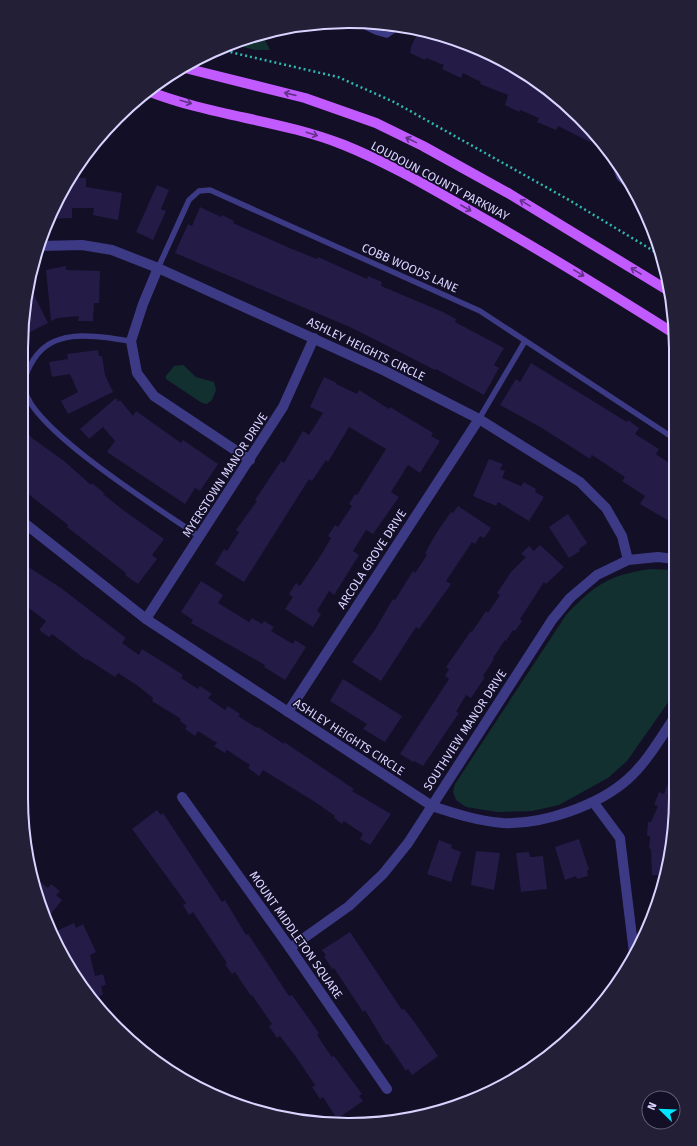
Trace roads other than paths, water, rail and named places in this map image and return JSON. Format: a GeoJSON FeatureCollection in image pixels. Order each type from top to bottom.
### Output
{"type":"FeatureCollection","features":[{"type":"Feature","properties":{"kind":"main road","name":"LOUDOUN COUNTY PARKWAY"},"geometry":{"type":"LineString","coordinates":[[191,69],[305,98],[376,123],[423,146],[508,193],[663,287]]}},
{"type":"Feature","properties":{"kind":"main road","name":"LOUDOUN COUNTY PARKWAY"},"geometry":{"type":"LineString","coordinates":[[154,93],[188,103],[319,136],[344,145],[392,167],[578,272],[668,330]]}},
{"type":"Feature","properties":{"kind":"street","name":"ASHLEY HEIGHTS CIRCLE"},"geometry":{"type":"LineString","coordinates":[[45,246],[82,245],[112,250],[158,268],[385,371],[479,419],[580,482],[606,508],[622,536],[628,560]]}},
{"type":"Feature","properties":{"kind":"street"},"geometry":{"type":"LineString","coordinates":[[158,268],[143,304],[131,341],[137,373],[154,396],[250,460]]}},
{"type":"Feature","properties":{"kind":"street","name":"MYERSTOWN MANOR DRIVE"},"geometry":{"type":"LineString","coordinates":[[146,619],[283,407],[314,338]]}},
{"type":"Feature","properties":{"kind":"street","name":"ARCOLA GROVE DRIVE"},"geometry":{"type":"LineString","coordinates":[[288,712],[479,419]]}},
{"type":"Feature","properties":{"kind":"street","name":"ASHLEY HEIGHTS CIRCLE"},"geometry":{"type":"LineString","coordinates":[[28,526],[146,619],[288,712],[432,806],[477,820],[505,823],[536,819],[570,812],[594,803],[628,779],[649,754],[669,725]]}},
{"type":"Feature","properties":{"kind":"street","name":"SOUTHVIEW MANOR DRIVE"},"geometry":{"type":"LineString","coordinates":[[290,948],[349,906],[384,874],[408,843],[552,620],[570,598],[597,575],[628,560],[658,557],[669,558]]}},
{"type":"Feature","properties":{"kind":"street","name":"MOUNT MIDDLETON SQUARE"},"geometry":{"type":"LineString","coordinates":[[182,797],[290,948],[387,1089]]}},
{"type":"Feature","properties":{"kind":"street"},"geometry":{"type":"LineString","coordinates":[[594,803],[620,838],[633,945]]}},
{"type":"Feature","properties":{"kind":"lane"},"geometry":{"type":"LineString","coordinates":[[370,29],[387,34],[392,31]]}},
{"type":"Feature","properties":{"kind":"lane","name":"COBB WOODS LANE"},"geometry":{"type":"LineString","coordinates":[[158,268],[189,200],[199,191],[210,190],[480,311],[669,434]]}},
{"type":"Feature","properties":{"kind":"lane"},"geometry":{"type":"LineString","coordinates":[[28,368],[40,349],[61,338],[88,336],[131,341]]}},
{"type":"Feature","properties":{"kind":"lane"},"geometry":{"type":"LineString","coordinates":[[479,419],[525,341]]}},
{"type":"Feature","properties":{"kind":"lane"},"geometry":{"type":"LineString","coordinates":[[28,397],[34,410],[57,433],[102,470],[200,537]]}}]}
